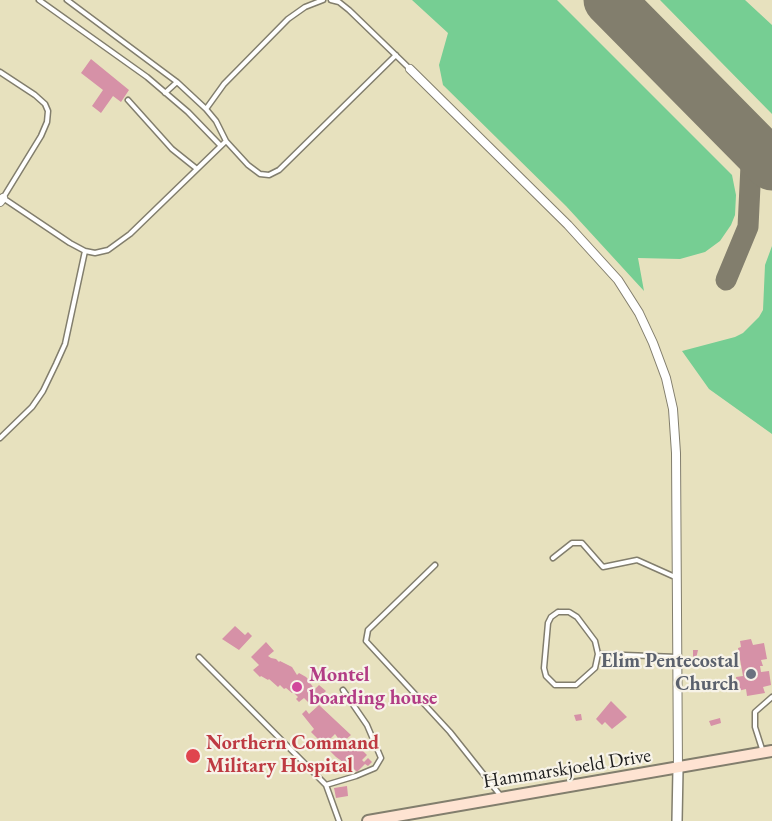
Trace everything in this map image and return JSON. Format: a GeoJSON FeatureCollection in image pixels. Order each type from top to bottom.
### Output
{"type":"FeatureCollection","features":[{"type":"Feature","properties":{"kind":"main road","name":"Hammarskjoeld Drive"},"geometry":{"type":"LineString","coordinates":[[368,821],[768,752]]}},
{"type":"Feature","properties":{"kind":"street"},"geometry":{"type":"LineString","coordinates":[[410,69],[575,233],[618,280],[639,313],[666,378],[673,409],[676,453],[678,769],[676,821]]}},
{"type":"Feature","properties":{"kind":"lane"},"geometry":{"type":"LineString","coordinates":[[39,0],[130,64],[188,112],[220,145]]}},
{"type":"Feature","properties":{"kind":"lane"},"geometry":{"type":"LineString","coordinates":[[67,0],[177,81],[207,109],[216,121],[225,141],[260,174],[269,175],[279,170],[396,55]]}},
{"type":"Feature","properties":{"kind":"lane"},"geometry":{"type":"LineString","coordinates":[[207,109],[224,84],[288,19],[304,7],[323,0]]}},
{"type":"Feature","properties":{"kind":"lane"},"geometry":{"type":"LineString","coordinates":[[331,0],[339,2],[349,10],[410,69]]}},
{"type":"Feature","properties":{"kind":"lane"},"geometry":{"type":"LineString","coordinates":[[0,72],[35,95],[45,104],[48,111],[47,122],[41,136],[2,200],[85,251],[95,253],[108,250],[119,243],[172,195],[225,141]]}},
{"type":"Feature","properties":{"kind":"lane"},"geometry":{"type":"LineString","coordinates":[[165,93],[177,81]]}},
{"type":"Feature","properties":{"kind":"lane"},"geometry":{"type":"LineString","coordinates":[[128,100],[172,149],[197,170]]}},
{"type":"Feature","properties":{"kind":"lane"},"geometry":{"type":"LineString","coordinates":[[0,438],[32,406],[43,391],[56,364],[65,344],[85,251]]}},
{"type":"Feature","properties":{"kind":"lane"},"geometry":{"type":"LineString","coordinates":[[553,558],[572,543],[582,543],[603,567],[637,560],[676,578]]}},
{"type":"Feature","properties":{"kind":"lane"},"geometry":{"type":"LineString","coordinates":[[435,565],[368,630],[366,641],[450,732],[502,798]]}},
{"type":"Feature","properties":{"kind":"lane"},"geometry":{"type":"LineString","coordinates":[[558,612],[569,612],[577,616],[596,641],[598,654],[595,668],[576,685],[555,685],[546,676],[544,668],[550,617],[558,612]]}},
{"type":"Feature","properties":{"kind":"lane"},"geometry":{"type":"LineString","coordinates":[[598,654],[677,657]]}},
{"type":"Feature","properties":{"kind":"lane"},"geometry":{"type":"LineString","coordinates":[[199,657],[326,785],[339,821]]}},
{"type":"Feature","properties":{"kind":"lane"},"geometry":{"type":"LineString","coordinates":[[326,785],[347,780],[375,768],[381,758],[367,725],[343,690]]}},
{"type":"Feature","properties":{"kind":"lane"},"geometry":{"type":"LineString","coordinates":[[768,752],[755,727],[755,712],[772,697]]}},
{"type":"Feature","properties":{"kind":"green space"},"geometry":{"type":"Polygon","coordinates":[[[412,0],[557,0],[732,175],[736,195],[735,215],[720,241],[705,252],[680,259],[638,258],[644,291],[566,206],[443,85],[439,65],[448,33],[412,0]]]}},
{"type":"Feature","properties":{"kind":"green space"},"geometry":{"type":"Polygon","coordinates":[[[660,0],[745,0],[772,25],[772,114],[660,0]]]}},
{"type":"Feature","properties":{"kind":"green space"},"geometry":{"type":"Polygon","coordinates":[[[772,246],[772,434],[709,389],[682,351],[735,337],[743,333],[759,317],[763,310],[765,265],[772,246]]]}},
{"type":"Feature","properties":{"kind":"building"},"geometry":{"type":"Polygon","coordinates":[[[91,59],[129,90],[121,102],[113,96],[101,113],[92,106],[103,90],[81,73],[91,59]]]}},
{"type":"Feature","properties":{"kind":"building"},"geometry":{"type":"Polygon","coordinates":[[[235,626],[245,635],[248,632],[252,636],[239,650],[222,639],[235,626]]]}},
{"type":"Feature","properties":{"kind":"building"},"geometry":{"type":"Polygon","coordinates":[[[751,639],[753,645],[764,643],[767,659],[761,660],[763,666],[760,666],[761,672],[769,671],[771,685],[763,687],[765,693],[747,696],[746,689],[738,691],[736,677],[743,676],[738,648],[741,647],[740,641],[751,639]]]}},
{"type":"Feature","properties":{"kind":"building"},"geometry":{"type":"Polygon","coordinates":[[[266,642],[274,651],[268,656],[292,667],[297,675],[299,673],[311,682],[314,688],[309,695],[319,685],[326,691],[316,701],[313,697],[308,702],[304,698],[299,702],[293,692],[280,685],[278,687],[269,679],[260,677],[253,670],[259,665],[251,657],[266,642]]]}},
{"type":"Feature","properties":{"kind":"building"},"geometry":{"type":"Polygon","coordinates":[[[693,650],[698,650],[696,659],[693,659],[693,650]]]}},
{"type":"Feature","properties":{"kind":"building"},"geometry":{"type":"Polygon","coordinates":[[[611,701],[627,717],[612,729],[605,722],[602,725],[596,719],[611,701]]]}},
{"type":"Feature","properties":{"kind":"building"},"geometry":{"type":"Polygon","coordinates":[[[319,705],[351,735],[343,742],[350,747],[362,750],[367,755],[362,760],[364,762],[368,758],[372,762],[368,766],[365,764],[357,772],[327,748],[338,738],[335,734],[324,745],[311,732],[314,729],[302,714],[306,710],[309,714],[319,705]]]}},
{"type":"Feature","properties":{"kind":"building"},"geometry":{"type":"Polygon","coordinates":[[[581,714],[582,720],[576,721],[574,715],[581,714]]]}},
{"type":"Feature","properties":{"kind":"building"},"geometry":{"type":"Polygon","coordinates":[[[720,718],[721,723],[711,726],[709,721],[720,718]]]}},
{"type":"Feature","properties":{"kind":"building"},"geometry":{"type":"Polygon","coordinates":[[[347,786],[348,796],[336,798],[334,788],[347,786]]]}},
{"type":"Feature","properties":{"kind":"taxiway"},"geometry":{"type":"LineString","coordinates":[[726,280],[748,227],[752,145]]}},
{"type":"Feature","properties":{"kind":"runway"},"geometry":{"type":"LineString","coordinates":[[609,0],[772,165]]}},
{"type":"Feature","properties":{"kind":"place","name":"Elim Pentecostal Church"},"geometry":{"type":"Point","coordinates":[751,674]}},
{"type":"Feature","properties":{"kind":"place","name":"Montel boarding house"},"geometry":{"type":"Point","coordinates":[297,687]}},
{"type":"Feature","properties":{"kind":"place","name":"Northern Command Military Hospital"},"geometry":{"type":"Point","coordinates":[193,756]}}]}
